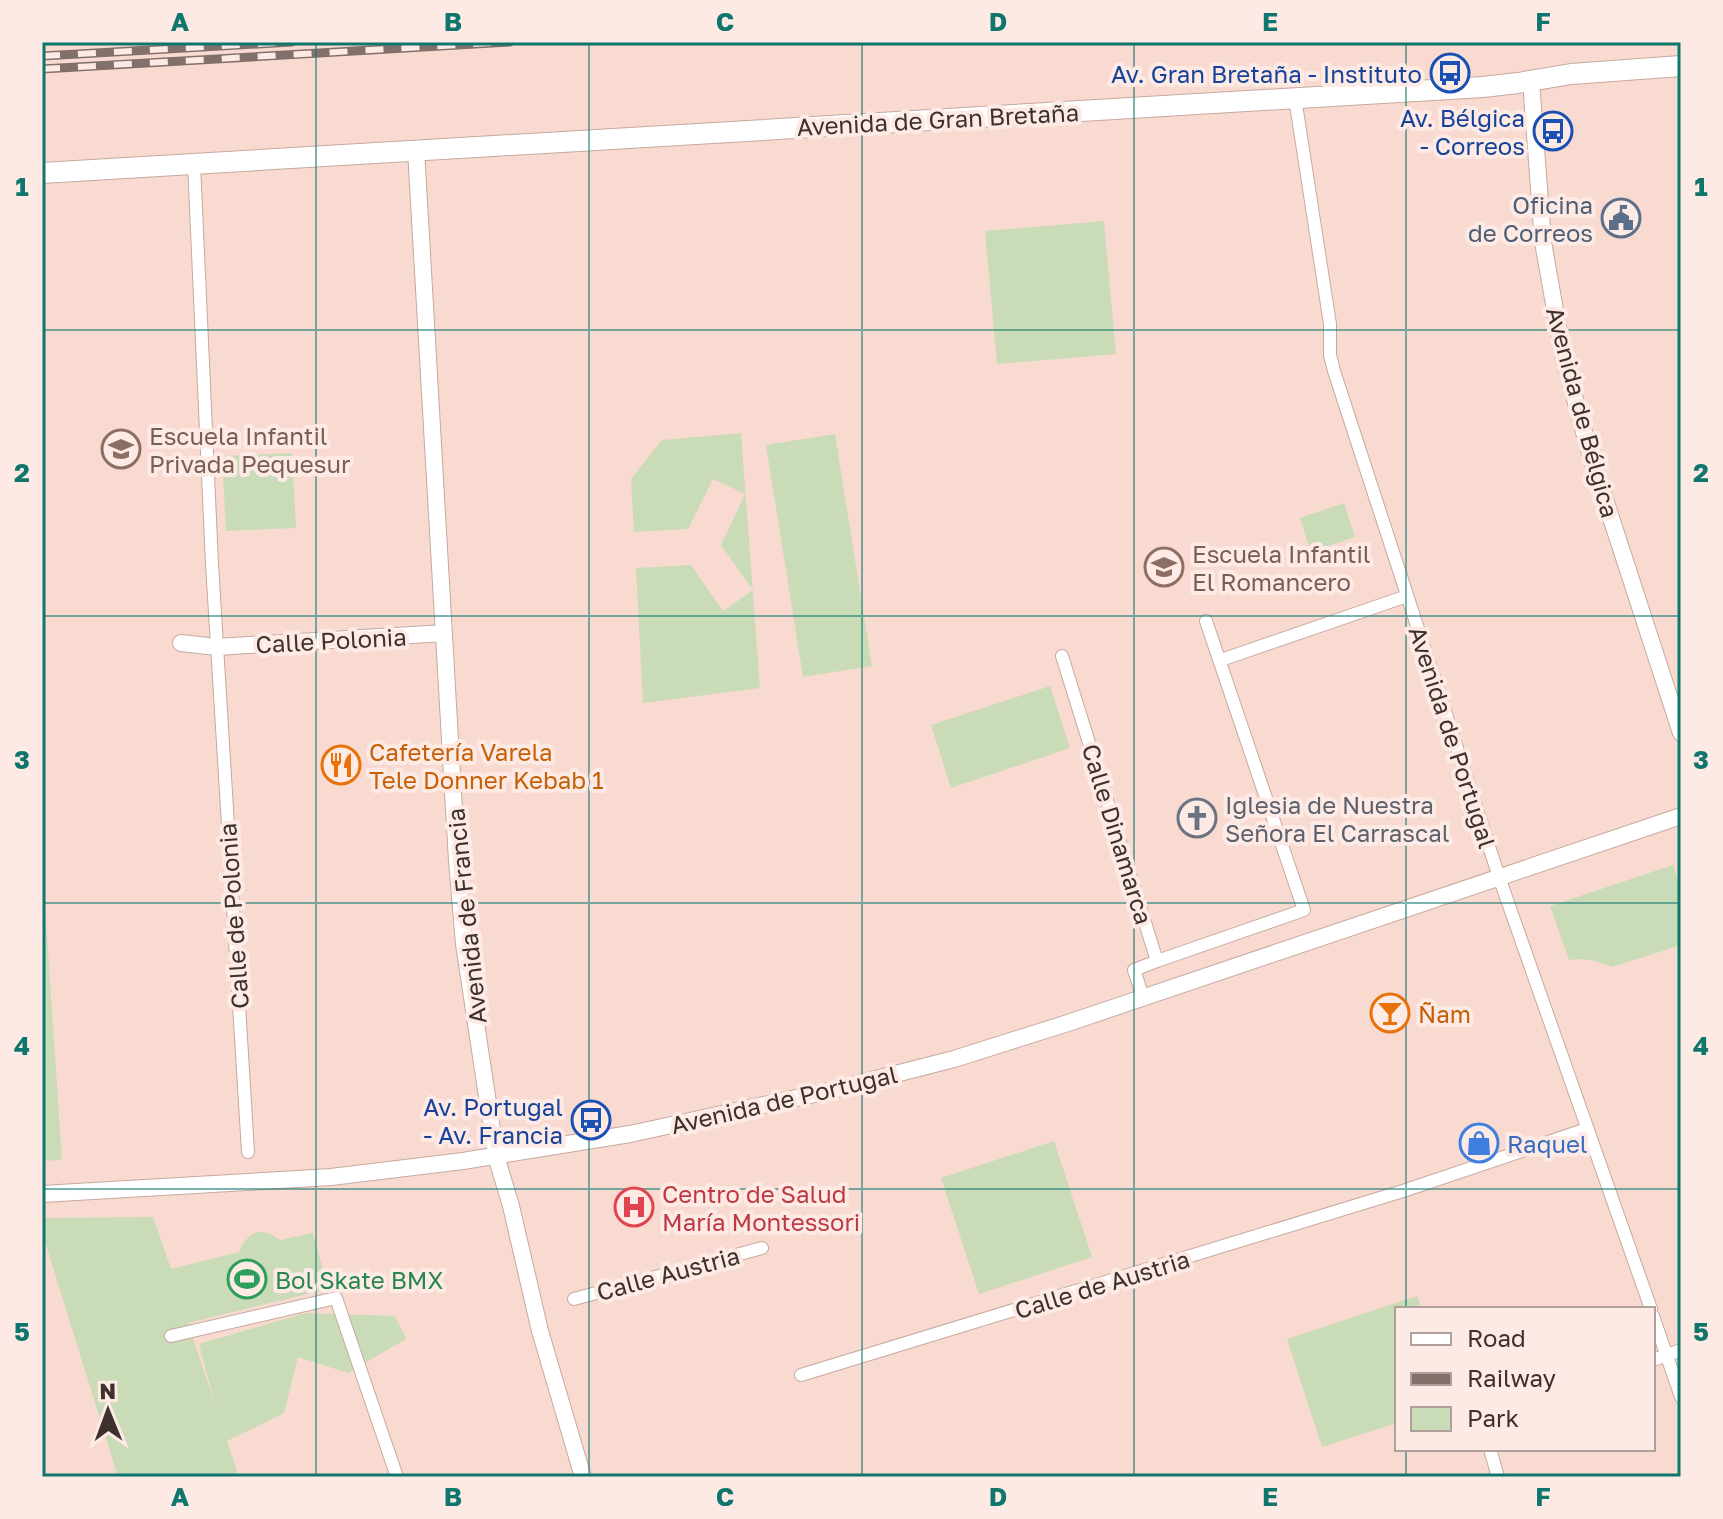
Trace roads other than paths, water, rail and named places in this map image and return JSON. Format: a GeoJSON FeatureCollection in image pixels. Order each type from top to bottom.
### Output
{"type":"FeatureCollection","features":[{"type":"Feature","properties":{"kind":"street","name":"Avenida de Gran Bretaña"},"geometry":{"type":"LineString","coordinates":[[42,173],[1483,87],[1571,74],[1681,66]]}},
{"type":"Feature","properties":{"kind":"street","name":"Avenida de Bélgica"},"geometry":{"type":"LineString","coordinates":[[1531,81],[1543,242],[1563,355],[1588,447],[1681,733]]}},
{"type":"Feature","properties":{"kind":"street"},"geometry":{"type":"LineString","coordinates":[[1221,660],[1407,596],[1330,355],[1330,324],[1295,98]]}},
{"type":"Feature","properties":{"kind":"street","name":"Avenida de Francia"},"geometry":{"type":"LineString","coordinates":[[416,150],[464,944],[496,1156],[540,1331],[583,1477]]}},
{"type":"Feature","properties":{"kind":"street"},"geometry":{"type":"LineString","coordinates":[[194,164],[217,647]]}},
{"type":"Feature","properties":{"kind":"street","name":"Avenida de Portugal"},"geometry":{"type":"LineString","coordinates":[[1407,596],[1499,877]]}},
{"type":"Feature","properties":{"kind":"street"},"geometry":{"type":"LineString","coordinates":[[1143,997],[1134,970],[1304,910],[1206,621]]}},
{"type":"Feature","properties":{"kind":"street","name":"Calle Polonia"},"geometry":{"type":"LineString","coordinates":[[181,643],[217,647],[444,633]]}},
{"type":"Feature","properties":{"kind":"street","name":"Calle de Polonia"},"geometry":{"type":"LineString","coordinates":[[217,647],[248,1152]]}},
{"type":"Feature","properties":{"kind":"street","name":"Calle Dinamarca"},"geometry":{"type":"LineString","coordinates":[[1062,656],[1157,961]]}},
{"type":"Feature","properties":{"kind":"street","name":"Avenida de Portugal"},"geometry":{"type":"LineString","coordinates":[[42,1194],[331,1177],[463,1161],[630,1134],[833,1090],[954,1059],[1681,816]]}},
{"type":"Feature","properties":{"kind":"street"},"geometry":{"type":"LineString","coordinates":[[1499,877],[1650,1307]]}},
{"type":"Feature","properties":{"kind":"street","name":"Calle de Austria"},"geometry":{"type":"LineString","coordinates":[[801,1375],[1403,1191],[1587,1129]]}},
{"type":"Feature","properties":{"kind":"street","name":"Calle Austria"},"geometry":{"type":"LineString","coordinates":[[574,1299],[762,1248]]}},
{"type":"Feature","properties":{"kind":"street"},"geometry":{"type":"LineString","coordinates":[[171,1336],[336,1298],[397,1477]]}},
{"type":"Feature","properties":{"kind":"street"},"geometry":{"type":"LineString","coordinates":[[1655,1322],[1681,1397]]}},
{"type":"Feature","properties":{"kind":"street"},"geometry":{"type":"LineString","coordinates":[[1655,1359],[1681,1350]]}},
{"type":"Feature","properties":{"kind":"street"},"geometry":{"type":"LineString","coordinates":[[1491,1451],[1498,1477]]}},
{"type":"Feature","properties":{"kind":"railway"},"geometry":{"type":"LineString","coordinates":[[42,56],[292,42]]}},
{"type":"Feature","properties":{"kind":"railway"},"geometry":{"type":"LineString","coordinates":[[42,69],[510,42]]}},
{"type":"Feature","properties":{"kind":"place","name":"Av. Gran Bretaña - Instituto"},"geometry":{"type":"Point","coordinates":[1450,73]}},
{"type":"Feature","properties":{"kind":"place","name":"Av. Bélgica - Correos"},"geometry":{"type":"Point","coordinates":[1553,131]}},
{"type":"Feature","properties":{"kind":"place","name":"Oficina de Correos"},"geometry":{"type":"Point","coordinates":[1621,218]}},
{"type":"Feature","properties":{"kind":"place","name":"Escuela Infantil Privada Pequesur"},"geometry":{"type":"Point","coordinates":[121,449]}},
{"type":"Feature","properties":{"kind":"place","name":"Escuela Infantil El Romancero"},"geometry":{"type":"Point","coordinates":[1164,567]}},
{"type":"Feature","properties":{"kind":"place","name":"Cafetería Varela Tele Donner Kebab 1"},"geometry":{"type":"Point","coordinates":[341,765]}},
{"type":"Feature","properties":{"kind":"place","name":"Iglesia de Nuestra Señora El Carrascal"},"geometry":{"type":"Point","coordinates":[1197,818]}},
{"type":"Feature","properties":{"kind":"place","name":"Ñam"},"geometry":{"type":"Point","coordinates":[1390,1013]}},
{"type":"Feature","properties":{"kind":"place","name":"Av. Portugal - Av. Francia"},"geometry":{"type":"Point","coordinates":[591,1120]}},
{"type":"Feature","properties":{"kind":"place","name":"Raquel"},"geometry":{"type":"Point","coordinates":[1479,1143]}},
{"type":"Feature","properties":{"kind":"place","name":"Centro de Salud María Montessori"},"geometry":{"type":"Point","coordinates":[634,1207]}},
{"type":"Feature","properties":{"kind":"place","name":"Bol Skate BMX"},"geometry":{"type":"Point","coordinates":[247,1279]}}]}
